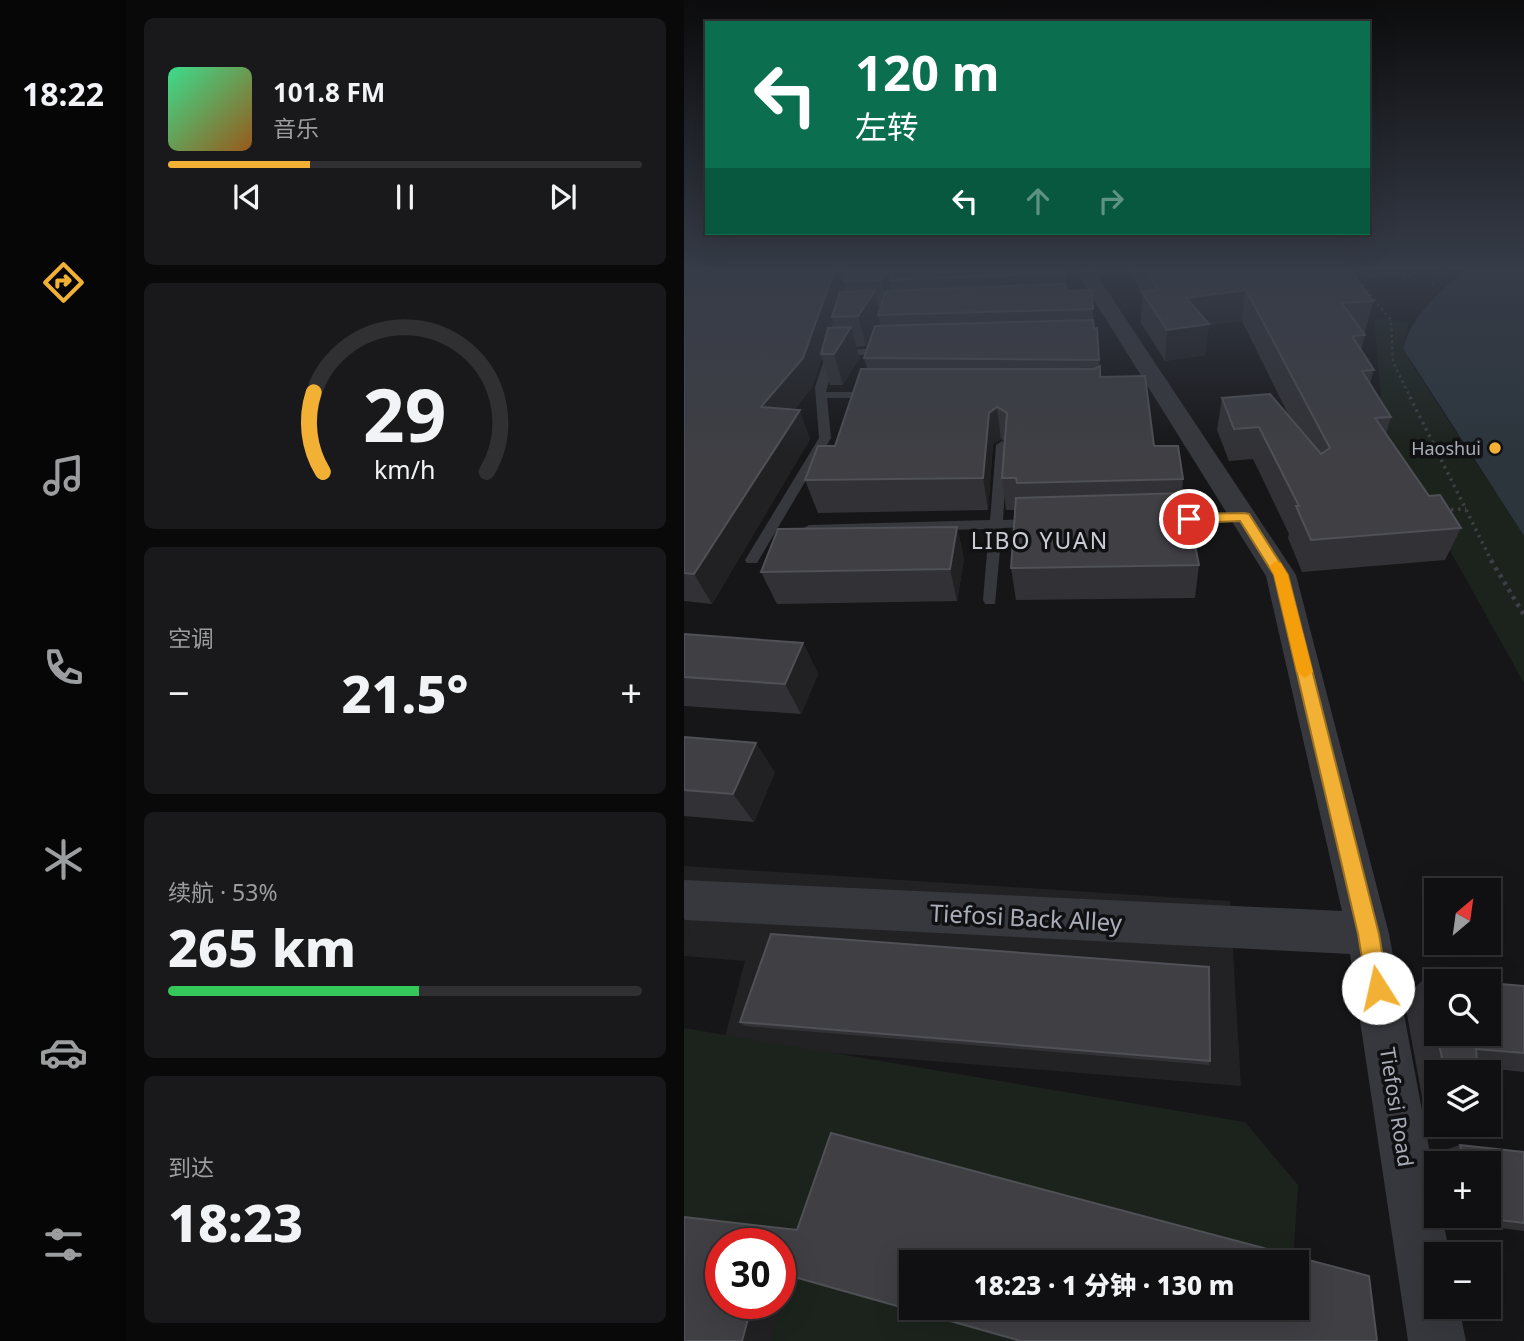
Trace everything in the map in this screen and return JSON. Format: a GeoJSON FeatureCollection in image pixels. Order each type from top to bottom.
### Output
{"type":"FeatureCollection","features":[{"type":"Feature","properties":{"kind":"street","name":"Tiefosi Road"},"geometry":{"type":"LineString","coordinates":[[1118,331],[1281,575],[1368,934],[1436,1341]]}},
{"type":"Feature","properties":{"kind":"street","name":"Tiefosi Back Alley"},"geometry":{"type":"LineString","coordinates":[[684,900],[1368,934]]}},
{"type":"Feature","properties":{"kind":"lane"},"geometry":{"type":"LineString","coordinates":[[752,559],[825,438],[821,395],[833,347],[899,351]]}},
{"type":"Feature","properties":{"kind":"lane"},"geometry":{"type":"LineString","coordinates":[[821,395],[889,395]]}},
{"type":"Feature","properties":{"kind":"lane"},"geometry":{"type":"LineString","coordinates":[[990,600],[1002,445]]}},
{"type":"Feature","properties":{"kind":"lane"},"geometry":{"type":"LineString","coordinates":[[1148,520],[1244,517]]}},
{"type":"Feature","properties":{"kind":"lane"},"geometry":{"type":"LineString","coordinates":[[809,528],[1052,522]]}},
{"type":"Feature","properties":{"kind":"path"},"geometry":{"type":"LineString","coordinates":[[1392,331],[1393,362],[1503,584],[1524,615]]}},
{"type":"Feature","properties":{"kind":"path"},"geometry":{"type":"LineString","coordinates":[[1438,511],[1466,509]]}},
{"type":"Feature","properties":{"kind":"shaded area"},"geometry":{"type":"Polygon","coordinates":[[[1375,331],[1407,331],[1404,343],[1409,360],[1524,536],[1524,683],[1384,432],[1375,331]]]}},
{"type":"Feature","properties":{"kind":"shaded area","name":"Haoshui"},"geometry":{"type":"Polygon","coordinates":[[[1410,331],[1524,331],[1524,536],[1404,350],[1410,331]]]}},
{"type":"Feature","properties":{"kind":"shaded area"},"geometry":{"type":"Polygon","coordinates":[[[684,866],[1230,901],[1241,1086],[723,1044],[745,961],[684,956],[684,866]]]}},
{"type":"Feature","properties":{"kind":"shaded area"},"geometry":{"type":"Polygon","coordinates":[[[684,1028],[1245,1122],[1298,1185],[1294,1250],[899,1250],[899,1320],[1055,1320],[1287,1341],[684,1341],[684,1028]]]}},
{"type":"Feature","properties":{"kind":"building"},"geometry":{"type":"Polygon","coordinates":[[[684,331],[813,331],[803,358],[761,407],[800,410],[694,574],[684,573],[684,331]]]}},
{"type":"Feature","properties":{"kind":"building"},"geometry":{"type":"Polygon","coordinates":[[[827,331],[849,331],[834,354],[821,354],[827,331]]]}},
{"type":"Feature","properties":{"kind":"building"},"geometry":{"type":"Polygon","coordinates":[[[873,331],[1097,331],[1099,360],[864,358],[873,331]]]}},
{"type":"Feature","properties":{"kind":"building"},"geometry":{"type":"Polygon","coordinates":[[[1268,331],[1362,331],[1365,335],[1352,336],[1374,370],[1362,371],[1391,417],[1375,418],[1429,496],[1440,495],[1461,528],[1311,540],[1296,506],[1299,506],[1259,427],[1234,429],[1222,398],[1270,394],[1321,454],[1330,448],[1268,331]]]}},
{"type":"Feature","properties":{"kind":"building"},"geometry":{"type":"Polygon","coordinates":[[[1100,366],[1100,377],[1145,376],[1154,446],[1178,446],[1183,479],[1017,483],[1016,478],[1002,478],[1007,413],[997,407],[989,413],[983,478],[805,480],[818,446],[835,446],[861,369],[1094,369],[1100,366]]]}},
{"type":"Feature","properties":{"kind":"building"},"geometry":{"type":"Polygon","coordinates":[[[1185,493],[1199,565],[1011,568],[1016,498],[1185,493]]]}},
{"type":"Feature","properties":{"kind":"building"},"geometry":{"type":"Polygon","coordinates":[[[957,527],[950,569],[761,572],[778,529],[957,527]]]}},
{"type":"Feature","properties":{"kind":"building"},"geometry":{"type":"Polygon","coordinates":[[[684,634],[803,643],[785,684],[684,677],[684,634]]]}},
{"type":"Feature","properties":{"kind":"building"},"geometry":{"type":"Polygon","coordinates":[[[684,737],[756,743],[733,794],[684,790],[684,737]]]}},
{"type":"Feature","properties":{"kind":"building"},"geometry":{"type":"Polygon","coordinates":[[[771,934],[1209,967],[1210,1061],[740,1022],[771,934]]]}},
{"type":"Feature","properties":{"kind":"building"},"geometry":{"type":"Polygon","coordinates":[[[1501,984],[1524,986],[1524,1053],[1476,1049],[1477,1060],[1442,1060],[1439,1046],[1501,1046],[1501,984]]]}},
{"type":"Feature","properties":{"kind":"building"},"geometry":{"type":"Polygon","coordinates":[[[831,1133],[1271,1250],[899,1250],[899,1307],[796,1278],[796,1230],[831,1133]]]}},
{"type":"Feature","properties":{"kind":"building"},"geometry":{"type":"Polygon","coordinates":[[[1460,1145],[1524,1152],[1524,1223],[1501,1220],[1501,1151],[1461,1151],[1460,1145]]]}},
{"type":"Feature","properties":{"kind":"building"},"geometry":{"type":"Polygon","coordinates":[[[684,1217],[780,1228],[705,1228],[705,1319],[748,1319],[742,1341],[684,1341],[684,1217]]]}},
{"type":"Feature","properties":{"kind":"building"},"geometry":{"type":"Polygon","coordinates":[[[1309,1260],[1369,1276],[1377,1341],[1021,1341],[947,1320],[1309,1320],[1309,1260]]]}},
{"type":"Feature","properties":{"kind":"slow traffic"},"geometry":{"type":"LineString","coordinates":[[1276,566],[1281,575],[1305,672]]}},
{"type":"Feature","properties":{"kind":"place","name":"Haoshui"},"geometry":{"type":"Point","coordinates":[1495,448]}},
{"type":"Feature","properties":{"kind":"district","name":"LIBO YUAN"},"geometry":{"type":"Point","coordinates":[1040,540]}},
{"type":"Feature","properties":{"kind":"route"},"geometry":{"type":"LineString","coordinates":[[1189,519],[1244,517],[1281,575],[1368,934],[1378,988]]}}]}
